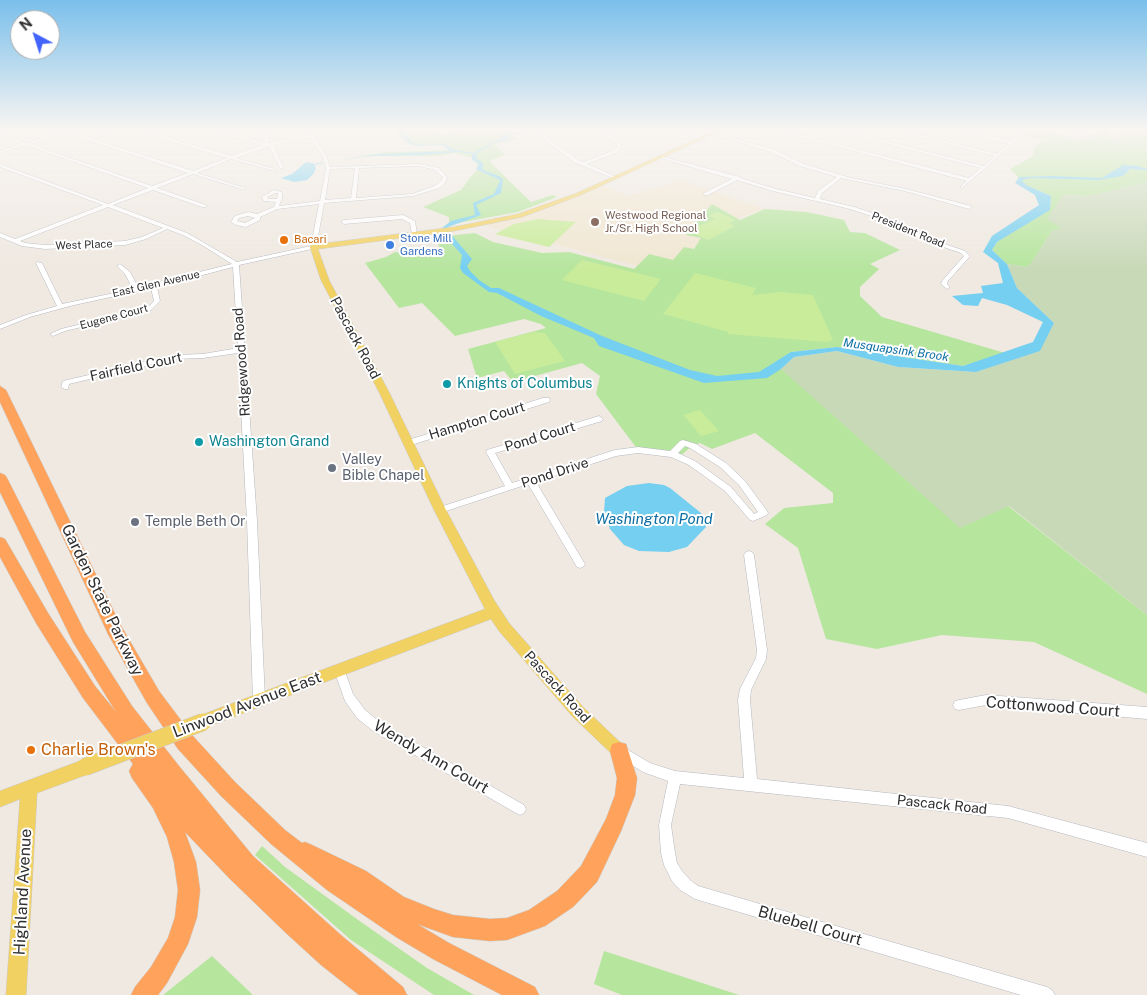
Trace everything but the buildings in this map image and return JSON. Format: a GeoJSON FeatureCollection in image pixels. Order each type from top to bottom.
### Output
{"type":"FeatureCollection","features":[{"type":"Feature","properties":{"kind":"highway","name":"Garden State Parkway"},"geometry":{"type":"LineString","coordinates":[[0,390],[114,630],[138,674],[167,719],[185,742],[228,789],[278,837],[335,882],[404,928],[481,972],[527,995]]}},
{"type":"Feature","properties":{"kind":"highway"},"geometry":{"type":"LineString","coordinates":[[0,478],[80,637],[126,712],[172,773],[240,856],[272,888],[334,944],[395,995]]}},
{"type":"Feature","properties":{"kind":"highway"},"geometry":{"type":"LineString","coordinates":[[0,543],[38,611],[168,817],[181,848],[188,876],[189,904],[182,931],[168,961],[143,995]]}},
{"type":"Feature","properties":{"kind":"highway"},"geometry":{"type":"LineString","coordinates":[[89,692],[183,813],[237,872],[329,957],[378,995]]}},
{"type":"Feature","properties":{"kind":"highway"},"geometry":{"type":"LineString","coordinates":[[278,837],[358,879],[397,905],[416,914],[472,930],[507,928],[537,918],[552,910],[572,893],[589,874],[614,824],[625,796],[627,778],[619,751]]}},
{"type":"Feature","properties":{"kind":"main road"},"geometry":{"type":"LineString","coordinates":[[314,247],[454,229],[531,213],[622,175]]}},
{"type":"Feature","properties":{"kind":"main road","name":"Pascack Road"},"geometry":{"type":"LineString","coordinates":[[314,247],[325,280],[440,510],[494,612],[509,633],[578,712],[619,751]]}},
{"type":"Feature","properties":{"kind":"main road","name":"Linwood Avenue East"},"geometry":{"type":"LineString","coordinates":[[0,799],[494,612]]}},
{"type":"Feature","properties":{"kind":"main road","name":"Highland Avenue"},"geometry":{"type":"LineString","coordinates":[[16,995],[29,788]]}},
{"type":"Feature","properties":{"kind":"street"},"geometry":{"type":"LineString","coordinates":[[27,175],[204,244],[236,264]]}},
{"type":"Feature","properties":{"kind":"street"},"geometry":{"type":"LineString","coordinates":[[116,175],[204,206]]}},
{"type":"Feature","properties":{"kind":"street"},"geometry":{"type":"LineString","coordinates":[[16,241],[184,175]]}},
{"type":"Feature","properties":{"kind":"street"},"geometry":{"type":"LineString","coordinates":[[203,175],[243,189]]}},
{"type":"Feature","properties":{"kind":"street","name":"Pascack Road"},"geometry":{"type":"LineString","coordinates":[[314,247],[327,175]]}},
{"type":"Feature","properties":{"kind":"street"},"geometry":{"type":"LineString","coordinates":[[353,200],[356,175]]}},
{"type":"Feature","properties":{"kind":"street"},"geometry":{"type":"LineString","coordinates":[[257,216],[276,208],[420,193],[437,187],[444,179],[444,175]]}},
{"type":"Feature","properties":{"kind":"street"},"geometry":{"type":"LineString","coordinates":[[611,175],[617,178]]}},
{"type":"Feature","properties":{"kind":"street","name":"President Road"},"geometry":{"type":"LineString","coordinates":[[729,175],[785,193],[817,199],[886,219],[928,240],[965,253],[967,256],[945,281],[944,284],[947,287]]}},
{"type":"Feature","properties":{"kind":"street"},"geometry":{"type":"LineString","coordinates":[[952,175],[970,180]]}},
{"type":"Feature","properties":{"kind":"street"},"geometry":{"type":"LineString","coordinates":[[962,187],[975,175]]}},
{"type":"Feature","properties":{"kind":"street"},"geometry":{"type":"LineString","coordinates":[[817,199],[820,192],[841,176],[911,191],[969,208]]}},
{"type":"Feature","properties":{"kind":"street"},"geometry":{"type":"LineString","coordinates":[[706,194],[738,178]]}},
{"type":"Feature","properties":{"kind":"street"},"geometry":{"type":"LineString","coordinates":[[276,208],[278,201]]}},
{"type":"Feature","properties":{"kind":"street"},"geometry":{"type":"LineString","coordinates":[[344,222],[403,217],[413,222],[415,234]]}},
{"type":"Feature","properties":{"kind":"street","name":"West Place"},"geometry":{"type":"LineString","coordinates":[[0,235],[29,246],[118,244],[137,240],[166,228]]}},
{"type":"Feature","properties":{"kind":"street","name":"East Glen Avenue"},"geometry":{"type":"LineString","coordinates":[[0,327],[60,306],[154,286],[236,264],[314,247]]}},
{"type":"Feature","properties":{"kind":"street"},"geometry":{"type":"LineString","coordinates":[[39,263],[60,306]]}},
{"type":"Feature","properties":{"kind":"street","name":"Ridgewood Road"},"geometry":{"type":"LineString","coordinates":[[236,264],[252,512],[259,700]]}},
{"type":"Feature","properties":{"kind":"street"},"geometry":{"type":"LineString","coordinates":[[120,266],[128,273],[136,289]]}},
{"type":"Feature","properties":{"kind":"street","name":"Eugene Court"},"geometry":{"type":"LineString","coordinates":[[53,334],[149,309],[157,301],[154,286]]}},
{"type":"Feature","properties":{"kind":"street","name":"Fairfield Court"},"geometry":{"type":"LineString","coordinates":[[65,387],[66,383],[174,357],[203,356],[241,350]]}},
{"type":"Feature","properties":{"kind":"street","name":"Hampton Court"},"geometry":{"type":"LineString","coordinates":[[408,443],[546,400]]}},
{"type":"Feature","properties":{"kind":"street","name":"Pond Court"},"geometry":{"type":"LineString","coordinates":[[510,487],[490,452],[599,419]]}},
{"type":"Feature","properties":{"kind":"street","name":"Pond Drive"},"geometry":{"type":"LineString","coordinates":[[440,510],[530,480],[627,451],[648,450],[672,454],[692,463],[718,480],[738,499],[753,518],[764,513],[742,484],[723,465],[692,446],[683,443],[672,454]]}},
{"type":"Feature","properties":{"kind":"street"},"geometry":{"type":"LineString","coordinates":[[530,480],[580,564]]}},
{"type":"Feature","properties":{"kind":"street"},"geometry":{"type":"LineString","coordinates":[[749,555],[762,650],[761,659],[746,689],[744,700],[751,786]]}},
{"type":"Feature","properties":{"kind":"street","name":"Wendy Ann Court"},"geometry":{"type":"LineString","coordinates":[[339,670],[349,697],[361,714],[372,724],[520,808]]}},
{"type":"Feature","properties":{"kind":"street","name":"Cottonwood Court"},"geometry":{"type":"LineString","coordinates":[[959,705],[986,700],[1147,713]]}},
{"type":"Feature","properties":{"kind":"street","name":"Pascack Road"},"geometry":{"type":"LineString","coordinates":[[619,751],[647,768],[674,777],[1008,812],[1147,850]]}},
{"type":"Feature","properties":{"kind":"street","name":"Bluebell Court"},"geometry":{"type":"LineString","coordinates":[[674,777],[666,825],[668,853],[671,865],[677,876],[695,892],[1047,995]]}},
{"type":"Feature","properties":{"kind":"shaded area","name":"Westwood Regional Jr./Sr. High School"},"geometry":{"type":"Polygon","coordinates":[[[681,180],[765,209],[687,235],[702,238],[694,249],[684,247],[673,260],[649,255],[638,266],[481,225],[506,220],[601,185],[629,196],[681,180]]]}},
{"type":"Feature","properties":{"kind":"green space"},"geometry":{"type":"Polygon","coordinates":[[[472,175],[504,175],[531,202],[553,195],[557,197],[518,212],[447,225],[449,217],[423,207],[461,190],[472,175]]]}},
{"type":"Feature","properties":{"kind":"green space"},"geometry":{"type":"Polygon","coordinates":[[[1016,175],[1147,175],[1147,182],[1089,196],[1063,195],[1062,228],[1052,231],[1030,265],[1025,267],[1007,264],[992,250],[997,242],[1050,209],[1051,196],[1026,185],[1016,175]]]}},
{"type":"Feature","properties":{"kind":"green space"},"geometry":{"type":"Polygon","coordinates":[[[1147,182],[1147,615],[1009,506],[960,528],[781,369],[794,357],[837,351],[898,367],[976,372],[1039,351],[1054,323],[1017,288],[1007,264],[1025,267],[1030,265],[1052,231],[1061,228],[1047,219],[1063,195],[1089,196],[1147,182]]]}},
{"type":"Feature","properties":{"kind":"green space"},"geometry":{"type":"Polygon","coordinates":[[[712,204],[740,220],[765,209],[807,212],[844,220],[850,232],[865,233],[900,250],[870,264],[879,269],[860,287],[860,296],[882,317],[1005,353],[963,366],[837,347],[791,352],[781,369],[1008,506],[1147,615],[1147,694],[1034,642],[942,635],[877,649],[826,639],[798,548],[765,524],[784,508],[833,503],[833,493],[755,433],[712,449],[700,443],[692,446],[679,457],[638,450],[596,394],[600,376],[582,363],[513,382],[504,371],[477,378],[468,349],[546,328],[541,324],[524,319],[455,336],[422,303],[399,308],[365,263],[386,257],[395,252],[413,254],[424,248],[440,249],[436,237],[475,233],[493,242],[542,253],[569,252],[634,269],[649,254],[673,260],[684,247],[694,249],[701,238],[686,235],[712,204]]]}},
{"type":"Feature","properties":{"kind":"green space"},"geometry":{"type":"Polygon","coordinates":[[[717,212],[736,220],[729,223],[735,226],[708,240],[688,231],[715,219],[709,216],[717,212]]]}},
{"type":"Feature","properties":{"kind":"green space"},"geometry":{"type":"Polygon","coordinates":[[[538,219],[576,222],[549,247],[495,234],[514,224],[538,219]]]}},
{"type":"Feature","properties":{"kind":"green space"},"geometry":{"type":"Polygon","coordinates":[[[582,260],[661,279],[644,301],[562,280],[582,260]]]}},
{"type":"Feature","properties":{"kind":"green space"},"geometry":{"type":"Polygon","coordinates":[[[695,273],[756,288],[752,295],[781,292],[813,295],[833,340],[827,342],[728,334],[728,332],[663,314],[695,273]]]}},
{"type":"Feature","properties":{"kind":"green space"},"geometry":{"type":"Polygon","coordinates":[[[534,332],[545,333],[565,361],[515,374],[495,342],[534,332]]]}},
{"type":"Feature","properties":{"kind":"green space"},"geometry":{"type":"Polygon","coordinates":[[[700,410],[719,431],[701,436],[683,415],[700,410]]]}},
{"type":"Feature","properties":{"kind":"green space"},"geometry":{"type":"Polygon","coordinates":[[[262,846],[285,867],[361,922],[427,968],[474,995],[434,995],[351,940],[255,855],[262,846]]]}},
{"type":"Feature","properties":{"kind":"green space"},"geometry":{"type":"Polygon","coordinates":[[[604,951],[739,995],[622,995],[594,984],[604,951]]]}},
{"type":"Feature","properties":{"kind":"green space"},"geometry":{"type":"Polygon","coordinates":[[[212,956],[253,995],[163,995],[212,956]]]}},
{"type":"Feature","properties":{"kind":"water"},"geometry":{"type":"Polygon","coordinates":[[[288,175],[312,175],[307,180],[294,182],[281,178],[288,175]]]}},
{"type":"Feature","properties":{"kind":"water"},"geometry":{"type":"Polygon","coordinates":[[[490,175],[497,175],[503,179],[501,193],[476,205],[481,215],[448,227],[450,233],[472,259],[467,266],[479,280],[491,288],[499,288],[602,336],[690,370],[717,376],[759,372],[791,352],[837,347],[963,366],[1033,342],[1043,322],[1007,305],[982,298],[978,306],[963,305],[952,296],[983,293],[981,286],[1003,283],[998,263],[983,252],[992,236],[1039,205],[1035,195],[1015,183],[1019,177],[1102,178],[1106,175],[1124,175],[1098,180],[1031,178],[1022,180],[1026,185],[1051,196],[1050,210],[997,242],[992,250],[1007,264],[1017,288],[1054,323],[1040,351],[976,372],[898,367],[837,351],[794,357],[767,378],[704,383],[599,346],[594,338],[541,316],[497,293],[489,292],[463,273],[460,268],[462,255],[444,235],[442,228],[451,221],[475,215],[473,203],[494,194],[500,180],[490,175]]]}},
{"type":"Feature","properties":{"kind":"water","name":"Washington Pond"},"geometry":{"type":"Polygon","coordinates":[[[649,483],[664,485],[670,488],[701,513],[706,527],[687,547],[669,552],[639,551],[624,545],[610,529],[604,512],[605,498],[627,486],[649,483]]]}},
{"type":"Feature","properties":{"kind":"place","name":"Westwood Regional Jr./Sr. High School"},"geometry":{"type":"Point","coordinates":[595,222]}},
{"type":"Feature","properties":{"kind":"place","name":"Bacari"},"geometry":{"type":"Point","coordinates":[284,240]}},
{"type":"Feature","properties":{"kind":"place","name":"Stone Mill Gardens"},"geometry":{"type":"Point","coordinates":[390,245]}},
{"type":"Feature","properties":{"kind":"place","name":"Knights of Columbus"},"geometry":{"type":"Point","coordinates":[447,384]}},
{"type":"Feature","properties":{"kind":"place","name":"Washington Grand"},"geometry":{"type":"Point","coordinates":[199,442]}},
{"type":"Feature","properties":{"kind":"place","name":"Valley Bible Chapel"},"geometry":{"type":"Point","coordinates":[332,468]}},
{"type":"Feature","properties":{"kind":"place","name":"Temple Beth Or"},"geometry":{"type":"Point","coordinates":[135,522]}},
{"type":"Feature","properties":{"kind":"place","name":"Charlie Brown's"},"geometry":{"type":"Point","coordinates":[31,750]}},
{"type":"Feature","properties":{"kind":"water label","name":"Musquapsink Brook"},"geometry":{"type":"Point","coordinates":[896,350]}}]}
